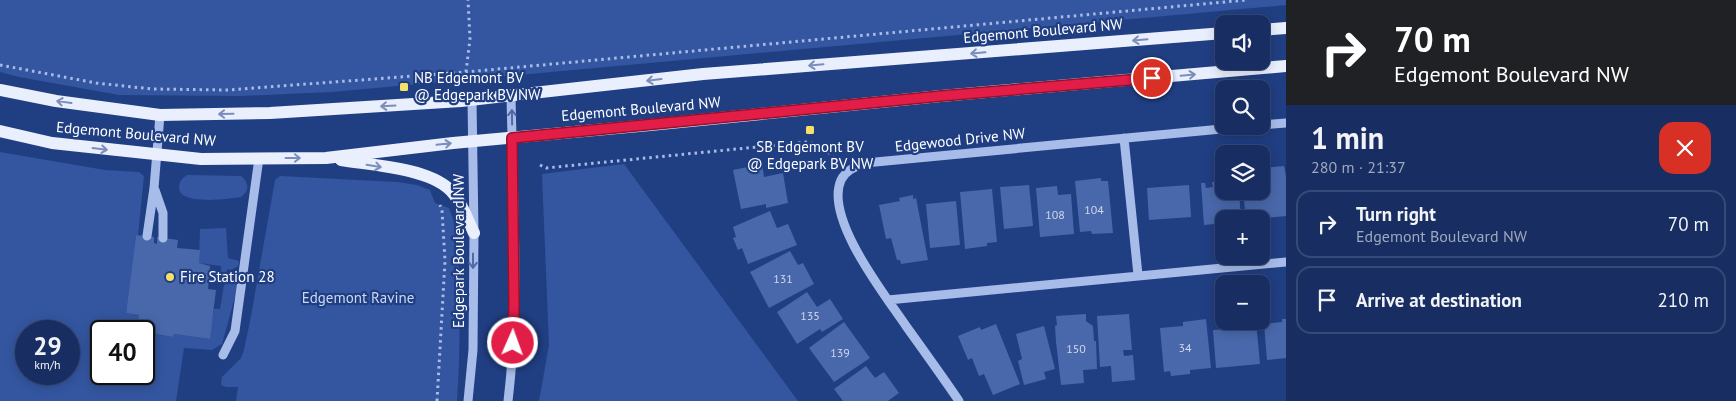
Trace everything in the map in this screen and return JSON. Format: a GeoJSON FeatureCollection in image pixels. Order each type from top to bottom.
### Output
{"type":"FeatureCollection","features":[{"type":"Feature","properties":{"kind":"main road"},"geometry":{"type":"LineString","coordinates":[[1270,29],[1286,28]]}},
{"type":"Feature","properties":{"kind":"main road","name":"Edgemont Boulevard NW"},"geometry":{"type":"LineString","coordinates":[[0,90],[56,101],[160,115],[270,113],[472,100],[703,74],[1215,34]]}},
{"type":"Feature","properties":{"kind":"main road","name":"Edgemont Boulevard NW"},"geometry":{"type":"LineString","coordinates":[[0,131],[52,143],[201,160],[326,158],[941,96],[1286,66]]}},
{"type":"Feature","properties":{"kind":"main road"},"geometry":{"type":"LineString","coordinates":[[326,158],[420,173],[442,183],[451,190],[462,207],[474,233]]}},
{"type":"Feature","properties":{"kind":"street"},"geometry":{"type":"LineString","coordinates":[[508,401],[514,304],[511,96]]}},
{"type":"Feature","properties":{"kind":"street","name":"Edgepark Boulevard NW"},"geometry":{"type":"LineString","coordinates":[[468,401],[473,350],[472,100]]}},
{"type":"Feature","properties":{"kind":"street"},"geometry":{"type":"LineString","coordinates":[[147,236],[154,188],[160,115]]}},
{"type":"Feature","properties":{"kind":"street"},"geometry":{"type":"LineString","coordinates":[[1270,125],[1286,123]]}},
{"type":"Feature","properties":{"kind":"street","name":"Edgewood Drive NW"},"geometry":{"type":"LineString","coordinates":[[845,173],[865,163],[1215,129]]}},
{"type":"Feature","properties":{"kind":"street"},"geometry":{"type":"LineString","coordinates":[[1124,138],[1138,276]]}},
{"type":"Feature","properties":{"kind":"street"},"geometry":{"type":"LineString","coordinates":[[223,355],[235,331],[259,158]]}},
{"type":"Feature","properties":{"kind":"street"},"geometry":{"type":"LineString","coordinates":[[845,173],[841,181],[839,204],[845,225],[865,268],[959,401]]}},
{"type":"Feature","properties":{"kind":"street"},"geometry":{"type":"LineString","coordinates":[[154,188],[163,213],[163,238]]}},
{"type":"Feature","properties":{"kind":"street"},"geometry":{"type":"LineString","coordinates":[[888,300],[1286,262]]}},
{"type":"Feature","properties":{"kind":"path"},"geometry":{"type":"LineString","coordinates":[[466,72],[470,39],[468,0]]}},
{"type":"Feature","properties":{"kind":"path"},"geometry":{"type":"LineString","coordinates":[[0,65],[96,83],[152,89],[228,90],[282,88],[1246,0]]}},
{"type":"Feature","properties":{"kind":"path"},"geometry":{"type":"LineString","coordinates":[[540,165],[546,168],[807,142],[818,145],[830,153],[845,173]]}},
{"type":"Feature","properties":{"kind":"path"},"geometry":{"type":"LineString","coordinates":[[438,401],[444,261],[442,210],[439,203]]}},
{"type":"Feature","properties":{"kind":"green space"},"geometry":{"type":"Polygon","coordinates":[[[0,0],[1286,0],[1286,5],[332,92],[240,96],[119,95],[0,72],[0,0]]]}},
{"type":"Feature","properties":{"kind":"green space"},"geometry":{"type":"Polygon","coordinates":[[[0,152],[105,170],[139,172],[144,176],[138,235],[136,235],[126,313],[139,315],[138,320],[90,320],[90,385],[155,385],[155,335],[173,337],[174,334],[209,339],[214,309],[220,309],[224,285],[239,282],[222,344],[212,350],[184,348],[176,401],[0,401],[0,152]]]}},
{"type":"Feature","properties":{"kind":"green space"},"geometry":{"type":"Polygon","coordinates":[[[624,164],[798,401],[539,401],[549,345],[542,174],[624,164]]]}},
{"type":"Feature","properties":{"kind":"green space"},"geometry":{"type":"Polygon","coordinates":[[[187,175],[241,176],[247,184],[247,189],[241,197],[216,200],[195,199],[181,193],[179,187],[187,175]]]}},
{"type":"Feature","properties":{"kind":"green space","name":"Edgemont Ravine"},"geometry":{"type":"Polygon","coordinates":[[[280,176],[397,182],[417,185],[430,190],[435,203],[449,208],[456,232],[459,264],[460,305],[457,401],[236,401],[238,387],[221,385],[222,377],[241,358],[244,350],[275,180],[280,176]]]}},
{"type":"Feature","properties":{"kind":"green space"},"geometry":{"type":"Polygon","coordinates":[[[226,228],[228,258],[239,261],[238,266],[231,270],[228,269],[224,275],[221,271],[221,266],[199,263],[200,229],[226,228]]]}},
{"type":"Feature","properties":{"kind":"building"},"geometry":{"type":"Polygon","coordinates":[[[762,164],[764,177],[783,173],[788,203],[766,208],[766,204],[741,209],[733,170],[762,164]]]}},
{"type":"Feature","properties":{"kind":"building"},"geometry":{"type":"Polygon","coordinates":[[[1284,166],[1286,176],[1286,216],[1270,217],[1270,210],[1245,210],[1244,200],[1270,200],[1270,167],[1284,166]]]}},
{"type":"Feature","properties":{"kind":"building"},"geometry":{"type":"Polygon","coordinates":[[[1101,178],[1101,181],[1108,181],[1113,233],[1092,234],[1091,231],[1080,232],[1075,181],[1101,178]]]}},
{"type":"Feature","properties":{"kind":"building"},"geometry":{"type":"Polygon","coordinates":[[[1212,182],[1215,182],[1215,200],[1240,200],[1240,210],[1215,210],[1215,224],[1204,225],[1201,183],[1205,183],[1206,188],[1213,187],[1212,182]]]}},
{"type":"Feature","properties":{"kind":"building"},"geometry":{"type":"Polygon","coordinates":[[[1029,185],[1033,226],[1004,229],[1000,187],[1029,185]]]}},
{"type":"Feature","properties":{"kind":"building"},"geometry":{"type":"Polygon","coordinates":[[[1189,185],[1191,217],[1149,220],[1147,188],[1189,185]]]}},
{"type":"Feature","properties":{"kind":"building"},"geometry":{"type":"Polygon","coordinates":[[[1057,186],[1058,195],[1071,194],[1074,234],[1040,237],[1036,188],[1057,186]]]}},
{"type":"Feature","properties":{"kind":"building"},"geometry":{"type":"Polygon","coordinates":[[[992,189],[997,242],[987,243],[987,246],[965,249],[960,192],[992,189]]]}},
{"type":"Feature","properties":{"kind":"building"},"geometry":{"type":"Polygon","coordinates":[[[913,195],[913,199],[916,198],[928,260],[901,264],[900,260],[897,260],[891,238],[886,239],[879,205],[900,201],[899,198],[913,195]]]}},
{"type":"Feature","properties":{"kind":"building"},"geometry":{"type":"Polygon","coordinates":[[[956,201],[960,245],[930,248],[926,204],[956,201]]]}},
{"type":"Feature","properties":{"kind":"building"},"geometry":{"type":"Polygon","coordinates":[[[770,211],[777,228],[788,224],[797,245],[748,264],[742,248],[738,250],[733,238],[736,237],[733,227],[770,211]]]}},
{"type":"Feature","properties":{"kind":"building","name":"Fire Station 28"},"geometry":{"type":"Polygon","coordinates":[[[136,235],[154,237],[154,243],[157,244],[157,237],[178,240],[177,248],[200,250],[199,263],[210,266],[208,289],[216,290],[210,339],[174,334],[173,337],[155,334],[155,320],[138,320],[139,315],[126,313],[136,235]]]}},
{"type":"Feature","properties":{"kind":"building"},"geometry":{"type":"Polygon","coordinates":[[[790,251],[798,265],[803,263],[814,284],[769,308],[750,272],[790,251]]]}},
{"type":"Feature","properties":{"kind":"building"},"geometry":{"type":"Polygon","coordinates":[[[807,292],[817,307],[830,299],[843,319],[822,332],[820,329],[797,344],[777,312],[807,292]]]}},
{"type":"Feature","properties":{"kind":"building"},"geometry":{"type":"Polygon","coordinates":[[[1086,314],[1086,321],[1093,326],[1094,341],[1096,341],[1097,369],[1083,370],[1084,383],[1061,385],[1056,342],[1056,316],[1086,314]]]}},
{"type":"Feature","properties":{"kind":"building"},"geometry":{"type":"Polygon","coordinates":[[[1129,314],[1132,350],[1123,350],[1124,356],[1133,355],[1135,380],[1112,382],[1111,366],[1100,367],[1097,316],[1129,314]]]}},
{"type":"Feature","properties":{"kind":"building"},"geometry":{"type":"Polygon","coordinates":[[[1206,319],[1211,368],[1190,370],[1190,374],[1171,376],[1170,371],[1164,372],[1160,328],[1183,326],[1183,322],[1206,319]]]}},
{"type":"Feature","properties":{"kind":"building"},"geometry":{"type":"Polygon","coordinates":[[[1282,319],[1286,319],[1286,358],[1267,360],[1264,330],[1270,330],[1270,323],[1282,322],[1282,319]]]}},
{"type":"Feature","properties":{"kind":"building"},"geometry":{"type":"Polygon","coordinates":[[[844,322],[870,358],[834,382],[809,348],[844,322]]]}},
{"type":"Feature","properties":{"kind":"building"},"geometry":{"type":"Polygon","coordinates":[[[996,324],[1020,384],[993,395],[984,374],[979,376],[972,358],[968,360],[958,336],[980,327],[981,330],[996,324]]]}},
{"type":"Feature","properties":{"kind":"building"},"geometry":{"type":"Polygon","coordinates":[[[1044,326],[1055,369],[1044,372],[1046,379],[1024,385],[1018,361],[1022,359],[1016,334],[1044,326]]]}},
{"type":"Feature","properties":{"kind":"building"},"geometry":{"type":"Polygon","coordinates":[[[1213,330],[1257,330],[1260,364],[1216,368],[1213,330]]]}},
{"type":"Feature","properties":{"kind":"building"},"geometry":{"type":"Polygon","coordinates":[[[866,366],[875,378],[884,372],[899,393],[888,401],[843,401],[834,389],[866,366]]]}},
{"type":"Feature","properties":{"kind":"place","name":"NB Edgemont BV @ Edgepark BV NW"},"geometry":{"type":"Point","coordinates":[404,87]}},
{"type":"Feature","properties":{"kind":"place","name":"SB Edgemont BV @ Edgepark BV NW"},"geometry":{"type":"Point","coordinates":[810,130]}},
{"type":"Feature","properties":{"kind":"place","name":"Fire Station 28"},"geometry":{"type":"Point","coordinates":[170,277]}},
{"type":"Feature","properties":{"kind":"route"},"geometry":{"type":"LineString","coordinates":[[513,343],[512,138],[941,96],[1152,78]]}}]}
